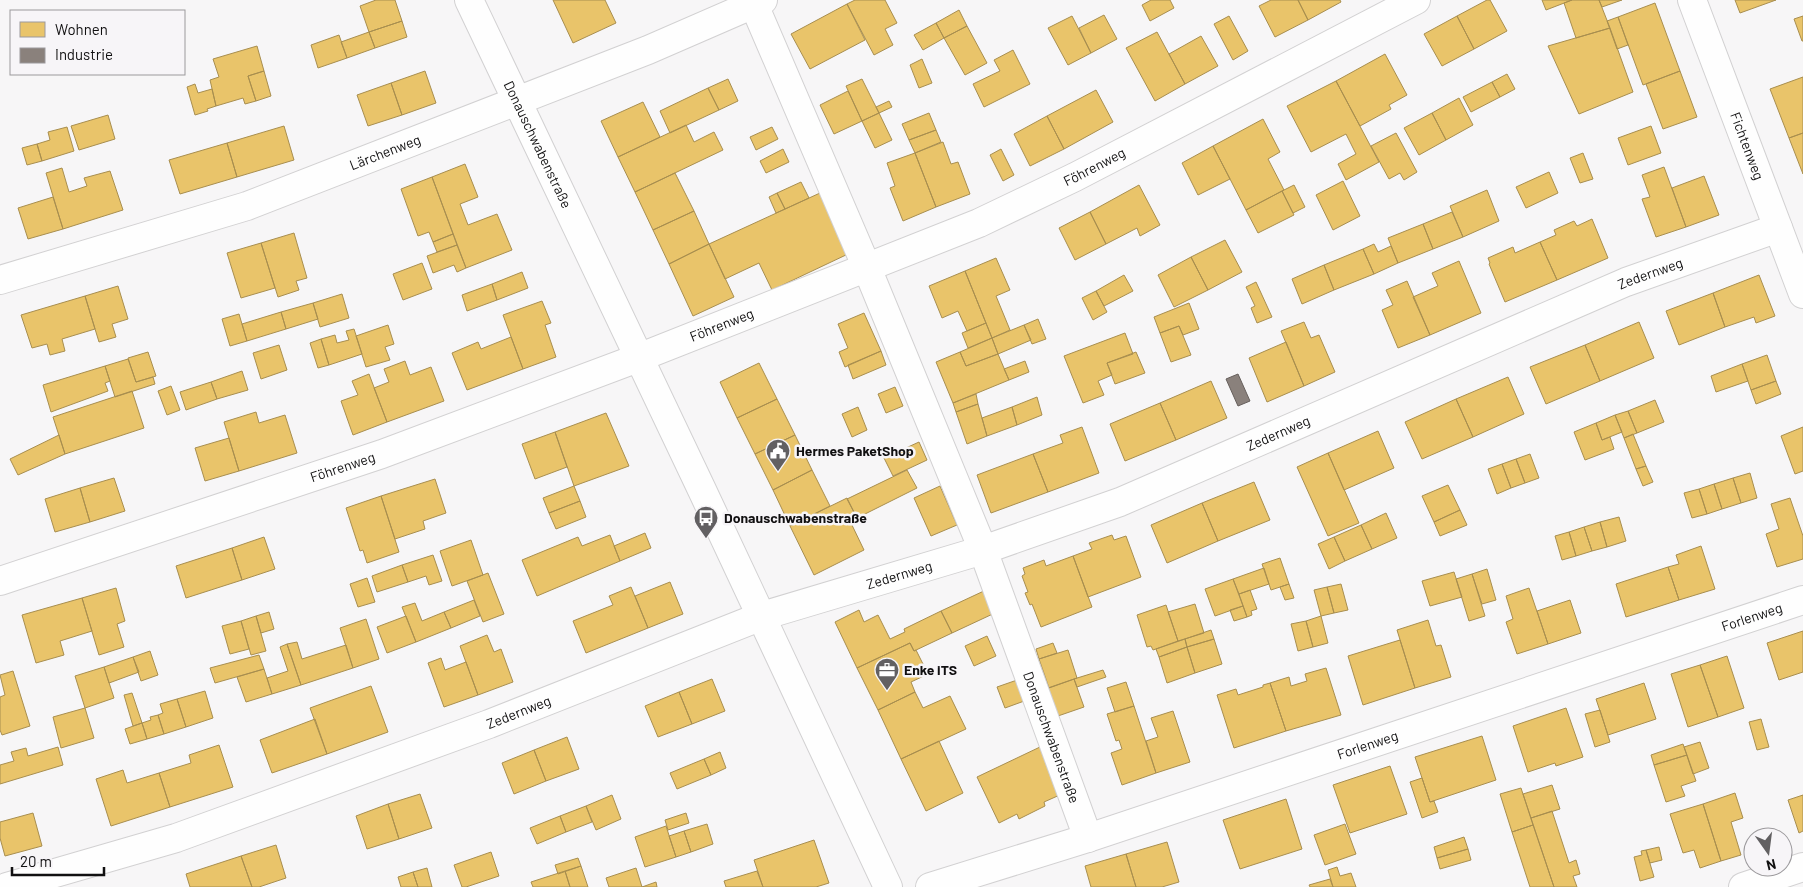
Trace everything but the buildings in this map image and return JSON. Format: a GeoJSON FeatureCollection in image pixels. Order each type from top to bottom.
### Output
{"type":"FeatureCollection","features":[{"type":"Feature","properties":{"kind":"street","name":"Donauschwabenstraße"},"geometry":{"type":"LineString","coordinates":[[469,0],[762,616],[888,887]]}},
{"type":"Feature","properties":{"kind":"street","name":"Föhrenweg"},"geometry":{"type":"LineString","coordinates":[[0,581],[382,454],[638,358],[980,223],[1075,177],[1416,0]]}},
{"type":"Feature","properties":{"kind":"street","name":"Fichtenweg"},"geometry":{"type":"LineString","coordinates":[[1692,0],[1803,294]]}},
{"type":"Feature","properties":{"kind":"street","name":"Donauschwabenstraße"},"geometry":{"type":"LineString","coordinates":[[757,2],[983,550],[1088,838]]}},
{"type":"Feature","properties":{"kind":"street","name":"Lärchenweg"},"geometry":{"type":"LineString","coordinates":[[0,280],[247,206],[648,50],[757,2]]}},
{"type":"Feature","properties":{"kind":"street","name":"Zedernweg"},"geometry":{"type":"LineString","coordinates":[[7,887],[176,838],[489,724],[762,616],[983,550],[1120,502],[1626,282],[1778,228]]}},
{"type":"Feature","properties":{"kind":"street","name":"Forlenweg"},"geometry":{"type":"LineString","coordinates":[[930,887],[1088,838],[1803,600]]}},
{"type":"Feature","properties":{"kind":"street"},"geometry":{"type":"LineString","coordinates":[[1743,887],[1803,867]]}},
{"type":"Feature","properties":{"kind":"place","name":"Hermes PaketShop"},"geometry":{"type":"Point","coordinates":[778,472]}},
{"type":"Feature","properties":{"kind":"place","name":"Donauschwabenstraße"},"geometry":{"type":"Point","coordinates":[706,539]}},
{"type":"Feature","properties":{"kind":"place","name":"Enke iTS"},"geometry":{"type":"Point","coordinates":[887,691]}}]}
